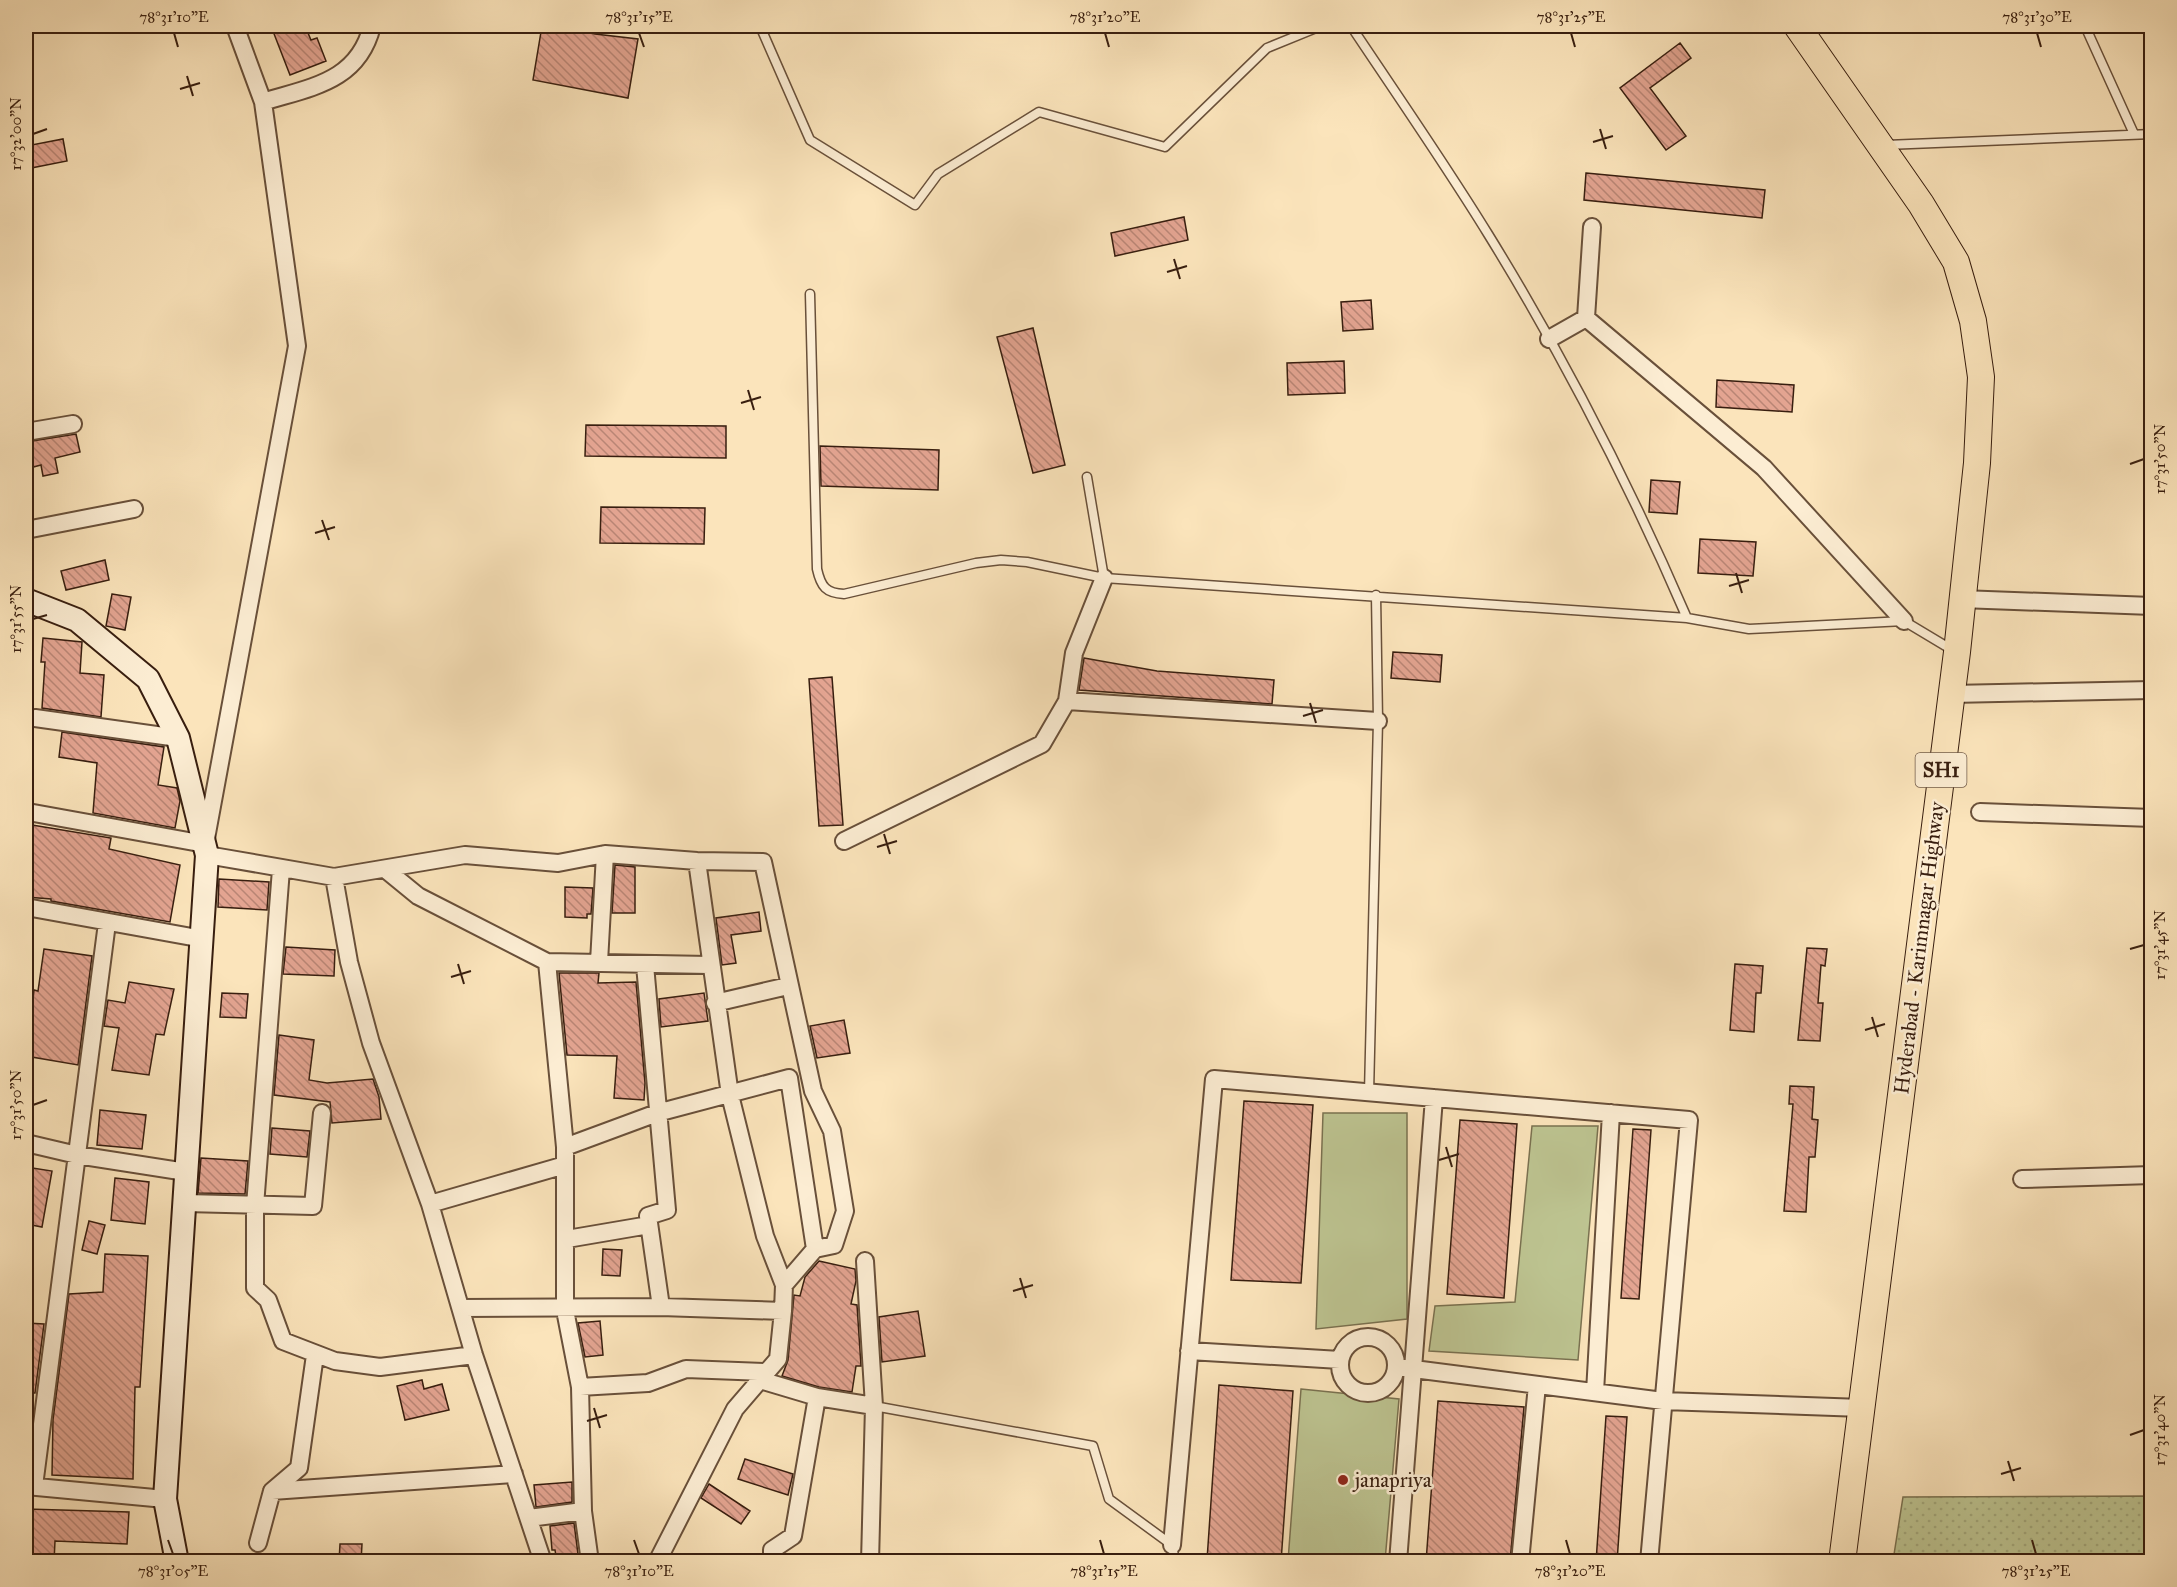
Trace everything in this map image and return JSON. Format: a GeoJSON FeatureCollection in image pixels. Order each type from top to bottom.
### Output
{"type":"FeatureCollection","features":[{"type":"Feature","properties":{"kind":"main road","name":"Hyderabad - Karimnagar Highway"},"geometry":{"type":"LineString","coordinates":[[1797,26],[1921,204],[1956,262],[1973,321],[1981,377],[1977,463],[1957,652],[1842,1562]]}},
{"type":"Feature","properties":{"kind":"main road"},"geometry":{"type":"LineString","coordinates":[[26,599],[77,620],[148,680],[178,738],[206,849],[203,939],[165,1498],[177,1562]]}},
{"type":"Feature","properties":{"kind":"street"},"geometry":{"type":"LineString","coordinates":[[206,849],[297,346],[262,102],[235,26]]}},
{"type":"Feature","properties":{"kind":"street"},"geometry":{"type":"LineString","coordinates":[[262,102],[315,86],[344,73],[359,58],[368,41],[372,26]]}},
{"type":"Feature","properties":{"kind":"street"},"geometry":{"type":"LineString","coordinates":[[1586,318],[1592,227]]}},
{"type":"Feature","properties":{"kind":"street"},"geometry":{"type":"LineString","coordinates":[[1549,339],[1586,318]]}},
{"type":"Feature","properties":{"kind":"street"},"geometry":{"type":"LineString","coordinates":[[1586,318],[1764,468],[1904,621]]}},
{"type":"Feature","properties":{"kind":"street"},"geometry":{"type":"LineString","coordinates":[[26,432],[73,424]]}},
{"type":"Feature","properties":{"kind":"street"},"geometry":{"type":"LineString","coordinates":[[26,530],[134,509]]}},
{"type":"Feature","properties":{"kind":"street"},"geometry":{"type":"LineString","coordinates":[[844,841],[1042,744],[1067,701],[1074,653],[1104,578]]}},
{"type":"Feature","properties":{"kind":"street"},"geometry":{"type":"LineString","coordinates":[[1961,599],[2151,606]]}},
{"type":"Feature","properties":{"kind":"street"},"geometry":{"type":"LineString","coordinates":[[1951,694],[2151,690]]}},
{"type":"Feature","properties":{"kind":"street"},"geometry":{"type":"LineString","coordinates":[[1067,701],[1378,721]]}},
{"type":"Feature","properties":{"kind":"street"},"geometry":{"type":"LineString","coordinates":[[35,718],[178,738]]}},
{"type":"Feature","properties":{"kind":"street"},"geometry":{"type":"LineString","coordinates":[[28,812],[206,849],[281,869],[334,876],[465,855],[558,863],[605,854],[697,861],[763,862],[788,986],[813,1091],[832,1131],[845,1211],[834,1245],[815,1249],[784,1285]]}},
{"type":"Feature","properties":{"kind":"street"},"geometry":{"type":"LineString","coordinates":[[1980,812],[2151,818]]}},
{"type":"Feature","properties":{"kind":"street"},"geometry":{"type":"LineString","coordinates":[[599,962],[605,854]]}},
{"type":"Feature","properties":{"kind":"street"},"geometry":{"type":"LineString","coordinates":[[657,1562],[735,1409],[778,1359],[783,1311],[784,1285],[765,1236],[730,1095],[709,965],[697,861]]}},
{"type":"Feature","properties":{"kind":"street"},"geometry":{"type":"LineString","coordinates":[[281,869],[255,1206],[255,1288],[268,1300],[283,1341],[315,1355],[335,1361],[380,1367],[474,1355]]}},
{"type":"Feature","properties":{"kind":"street"},"geometry":{"type":"LineString","coordinates":[[385,869],[418,897],[547,962],[709,965]]}},
{"type":"Feature","properties":{"kind":"street"},"geometry":{"type":"LineString","coordinates":[[334,876],[349,962],[371,1043],[430,1204],[474,1355],[543,1562]]}},
{"type":"Feature","properties":{"kind":"street"},"geometry":{"type":"LineString","coordinates":[[26,907],[203,939]]}},
{"type":"Feature","properties":{"kind":"street"},"geometry":{"type":"LineString","coordinates":[[107,923],[30,1486],[165,1498]]}},
{"type":"Feature","properties":{"kind":"street"},"geometry":{"type":"LineString","coordinates":[[547,962],[566,1165],[565,1310],[580,1387],[583,1511],[590,1562]]}},
{"type":"Feature","properties":{"kind":"street"},"geometry":{"type":"LineString","coordinates":[[645,965],[667,1210],[648,1216],[661,1307]]}},
{"type":"Feature","properties":{"kind":"street"},"geometry":{"type":"LineString","coordinates":[[715,1003],[788,986]]}},
{"type":"Feature","properties":{"kind":"street"},"geometry":{"type":"LineString","coordinates":[[565,1147],[657,1113],[789,1078],[815,1249]]}},
{"type":"Feature","properties":{"kind":"street"},"geometry":{"type":"LineString","coordinates":[[1174,1553],[1214,1079],[1689,1120],[1649,1562]]}},
{"type":"Feature","properties":{"kind":"street"},"geometry":{"type":"LineString","coordinates":[[1398,1562],[1405,1368],[1434,1098]]}},
{"type":"Feature","properties":{"kind":"street"},"geometry":{"type":"LineString","coordinates":[[184,1203],[313,1206],[322,1113]]}},
{"type":"Feature","properties":{"kind":"street"},"geometry":{"type":"LineString","coordinates":[[1595,1392],[1611,1113]]}},
{"type":"Feature","properties":{"kind":"street"},"geometry":{"type":"LineString","coordinates":[[26,1143],[77,1155],[186,1172]]}},
{"type":"Feature","properties":{"kind":"street"},"geometry":{"type":"LineString","coordinates":[[430,1204],[566,1165]]}},
{"type":"Feature","properties":{"kind":"street"},"geometry":{"type":"LineString","coordinates":[[2022,1179],[2151,1175]]}},
{"type":"Feature","properties":{"kind":"street"},"geometry":{"type":"LineString","coordinates":[[567,1239],[649,1225]]}},
{"type":"Feature","properties":{"kind":"street"},"geometry":{"type":"LineString","coordinates":[[865,1261],[874,1406],[870,1562]]}},
{"type":"Feature","properties":{"kind":"street"},"geometry":{"type":"LineString","coordinates":[[461,1308],[565,1310],[661,1307],[783,1311]]}},
{"type":"Feature","properties":{"kind":"street"},"geometry":{"type":"LineString","coordinates":[[1405,1368],[1387,1388],[1365,1394],[1345,1382],[1340,1360],[1352,1342],[1372,1336],[1391,1347],[1405,1368],[1663,1401],[1862,1408]]}},
{"type":"Feature","properties":{"kind":"street"},"geometry":{"type":"LineString","coordinates":[[1190,1351],[1340,1360]]}},
{"type":"Feature","properties":{"kind":"street"},"geometry":{"type":"LineString","coordinates":[[258,1543],[272,1491],[299,1468],[315,1355]]}},
{"type":"Feature","properties":{"kind":"street"},"geometry":{"type":"LineString","coordinates":[[580,1387],[648,1383],[686,1369],[763,1376],[818,1397],[874,1406]]}},
{"type":"Feature","properties":{"kind":"street"},"geometry":{"type":"LineString","coordinates":[[1520,1562],[1537,1385]]}},
{"type":"Feature","properties":{"kind":"street"},"geometry":{"type":"LineString","coordinates":[[772,1562],[772,1550],[793,1536],[818,1397]]}},
{"type":"Feature","properties":{"kind":"street"},"geometry":{"type":"LineString","coordinates":[[272,1491],[514,1474]]}},
{"type":"Feature","properties":{"kind":"street"},"geometry":{"type":"LineString","coordinates":[[529,1518],[583,1511]]}},
{"type":"Feature","properties":{"kind":"lane"},"geometry":{"type":"LineString","coordinates":[[760,26],[810,140],[915,205],[938,174],[1040,112],[1166,147],[1267,48],[1321,26]]}},
{"type":"Feature","properties":{"kind":"lane"},"geometry":{"type":"LineString","coordinates":[[1351,26],[1489,235],[1549,339],[1638,506],[1687,618]]}},
{"type":"Feature","properties":{"kind":"lane"},"geometry":{"type":"LineString","coordinates":[[2085,26],[2134,134]]}},
{"type":"Feature","properties":{"kind":"lane"},"geometry":{"type":"LineString","coordinates":[[1880,145],[2151,134]]}},
{"type":"Feature","properties":{"kind":"lane"},"geometry":{"type":"LineString","coordinates":[[810,294],[817,557],[820,584],[830,593],[844,594],[976,563],[1001,560],[1027,562],[1104,578],[1687,618],[1749,629],[1904,621],[1957,652]]}},
{"type":"Feature","properties":{"kind":"lane"},"geometry":{"type":"LineString","coordinates":[[1087,477],[1104,578]]}},
{"type":"Feature","properties":{"kind":"lane"},"geometry":{"type":"LineString","coordinates":[[1369,1093],[1378,721],[1376,595]]}},
{"type":"Feature","properties":{"kind":"lane"},"geometry":{"type":"LineString","coordinates":[[874,1406],[1093,1446],[1109,1498],[1174,1553]]}},
{"type":"Feature","properties":{"kind":"green space"},"geometry":{"type":"Polygon","coordinates":[[[1323,1113],[1407,1113],[1407,1319],[1316,1329],[1323,1113]]]}},
{"type":"Feature","properties":{"kind":"green space"},"geometry":{"type":"Polygon","coordinates":[[[1532,1126],[1598,1126],[1578,1360],[1429,1351],[1435,1306],[1515,1302],[1532,1126]]]}},
{"type":"Feature","properties":{"kind":"green space","name":"janapriya"},"geometry":{"type":"Polygon","coordinates":[[[1301,1389],[1399,1399],[1385,1561],[1288,1561],[1301,1389]]]}},
{"type":"Feature","properties":{"kind":"green space"},"geometry":{"type":"Polygon","coordinates":[[[2151,1496],[2151,1561],[1893,1561],[1903,1497],[2151,1496]]]}},
{"type":"Feature","properties":{"kind":"building"},"geometry":{"type":"Polygon","coordinates":[[[271,26],[305,26],[311,40],[317,38],[326,61],[290,75],[271,26]]]}},
{"type":"Feature","properties":{"kind":"building"},"geometry":{"type":"Polygon","coordinates":[[[542,26],[562,26],[595,34],[638,39],[628,98],[533,80],[542,26]]]}},
{"type":"Feature","properties":{"kind":"building"},"geometry":{"type":"Polygon","coordinates":[[[1680,43],[1691,58],[1650,88],[1686,136],[1666,150],[1620,88],[1680,43]]]}},
{"type":"Feature","properties":{"kind":"building"},"geometry":{"type":"Polygon","coordinates":[[[63,139],[67,161],[26,169],[26,146],[63,139]]]}},
{"type":"Feature","properties":{"kind":"building"},"geometry":{"type":"Polygon","coordinates":[[[1586,173],[1765,190],[1762,218],[1584,200],[1586,173]]]}},
{"type":"Feature","properties":{"kind":"building"},"geometry":{"type":"Polygon","coordinates":[[[1184,217],[1188,240],[1115,256],[1111,233],[1184,217]]]}},
{"type":"Feature","properties":{"kind":"building"},"geometry":{"type":"Polygon","coordinates":[[[1371,300],[1373,329],[1343,331],[1341,302],[1371,300]]]}},
{"type":"Feature","properties":{"kind":"building"},"geometry":{"type":"Polygon","coordinates":[[[1033,328],[1065,465],[1033,473],[997,337],[1033,328]]]}},
{"type":"Feature","properties":{"kind":"building"},"geometry":{"type":"Polygon","coordinates":[[[1344,361],[1345,393],[1288,395],[1287,363],[1344,361]]]}},
{"type":"Feature","properties":{"kind":"building"},"geometry":{"type":"Polygon","coordinates":[[[1717,380],[1794,385],[1792,412],[1716,407],[1717,380]]]}},
{"type":"Feature","properties":{"kind":"building"},"geometry":{"type":"Polygon","coordinates":[[[586,425],[726,426],[726,458],[585,456],[586,425]]]}},
{"type":"Feature","properties":{"kind":"building"},"geometry":{"type":"Polygon","coordinates":[[[76,434],[80,452],[55,458],[58,473],[43,476],[41,465],[26,469],[26,442],[76,434]]]}},
{"type":"Feature","properties":{"kind":"building"},"geometry":{"type":"Polygon","coordinates":[[[820,446],[939,450],[938,490],[821,486],[820,446]]]}},
{"type":"Feature","properties":{"kind":"building"},"geometry":{"type":"Polygon","coordinates":[[[1651,480],[1680,482],[1677,514],[1649,512],[1651,480]]]}},
{"type":"Feature","properties":{"kind":"building"},"geometry":{"type":"Polygon","coordinates":[[[601,507],[705,508],[704,544],[600,543],[601,507]]]}},
{"type":"Feature","properties":{"kind":"building"},"geometry":{"type":"Polygon","coordinates":[[[1700,539],[1756,542],[1753,576],[1698,573],[1700,539]]]}},
{"type":"Feature","properties":{"kind":"building"},"geometry":{"type":"Polygon","coordinates":[[[105,560],[109,580],[66,590],[61,571],[105,560]]]}},
{"type":"Feature","properties":{"kind":"building"},"geometry":{"type":"Polygon","coordinates":[[[112,594],[131,597],[125,630],[106,626],[112,594]]]}},
{"type":"Feature","properties":{"kind":"building"},"geometry":{"type":"Polygon","coordinates":[[[43,638],[82,642],[80,673],[104,675],[101,717],[42,708],[45,662],[41,662],[43,638]]]}},
{"type":"Feature","properties":{"kind":"building"},"geometry":{"type":"Polygon","coordinates":[[[1393,652],[1442,655],[1440,682],[1391,678],[1393,652]]]}},
{"type":"Feature","properties":{"kind":"building"},"geometry":{"type":"Polygon","coordinates":[[[1084,658],[1157,671],[1274,680],[1272,704],[1079,690],[1084,658]]]}},
{"type":"Feature","properties":{"kind":"building"},"geometry":{"type":"Polygon","coordinates":[[[832,677],[843,825],[819,826],[809,679],[832,677]]]}},
{"type":"Feature","properties":{"kind":"building"},"geometry":{"type":"Polygon","coordinates":[[[62,732],[164,747],[158,785],[177,788],[180,801],[175,828],[93,813],[97,763],[59,757],[62,732]]]}},
{"type":"Feature","properties":{"kind":"building"},"geometry":{"type":"Polygon","coordinates":[[[26,824],[111,838],[109,849],[180,865],[170,922],[51,901],[51,899],[26,897],[26,824]]]}},
{"type":"Feature","properties":{"kind":"building"},"geometry":{"type":"Polygon","coordinates":[[[615,865],[635,867],[635,913],[612,913],[615,865]]]}},
{"type":"Feature","properties":{"kind":"building"},"geometry":{"type":"Polygon","coordinates":[[[219,879],[269,882],[267,910],[218,907],[219,879]]]}},
{"type":"Feature","properties":{"kind":"building"},"geometry":{"type":"Polygon","coordinates":[[[565,887],[593,888],[591,914],[587,914],[587,918],[565,917],[565,887]]]}},
{"type":"Feature","properties":{"kind":"building"},"geometry":{"type":"Polygon","coordinates":[[[759,912],[761,931],[731,935],[736,963],[722,965],[716,918],[759,912]]]}},
{"type":"Feature","properties":{"kind":"building"},"geometry":{"type":"Polygon","coordinates":[[[286,947],[335,950],[334,976],[283,974],[286,947]]]}},
{"type":"Feature","properties":{"kind":"building"},"geometry":{"type":"Polygon","coordinates":[[[1807,948],[1827,949],[1825,966],[1821,965],[1818,1003],[1823,1003],[1820,1041],[1798,1040],[1807,948]]]}},
{"type":"Feature","properties":{"kind":"building"},"geometry":{"type":"Polygon","coordinates":[[[44,949],[92,956],[78,1065],[26,1056],[26,1025],[30,1026],[34,990],[38,991],[44,949]]]}},
{"type":"Feature","properties":{"kind":"building"},"geometry":{"type":"Polygon","coordinates":[[[1735,964],[1763,966],[1761,993],[1756,993],[1754,1032],[1730,1030],[1735,964]]]}},
{"type":"Feature","properties":{"kind":"building"},"geometry":{"type":"Polygon","coordinates":[[[559,973],[599,973],[598,983],[636,982],[645,1083],[644,1100],[614,1098],[617,1056],[567,1055],[559,973]]]}},
{"type":"Feature","properties":{"kind":"building"},"geometry":{"type":"Polygon","coordinates":[[[129,982],[174,989],[164,1035],[156,1034],[149,1075],[112,1070],[119,1028],[104,1026],[108,1000],[125,1003],[129,982]]]}},
{"type":"Feature","properties":{"kind":"building"},"geometry":{"type":"Polygon","coordinates":[[[222,993],[248,994],[246,1018],[220,1017],[222,993]]]}},
{"type":"Feature","properties":{"kind":"building"},"geometry":{"type":"Polygon","coordinates":[[[704,993],[708,1021],[661,1027],[659,999],[704,993]]]}},
{"type":"Feature","properties":{"kind":"building"},"geometry":{"type":"Polygon","coordinates":[[[844,1020],[850,1053],[817,1058],[810,1026],[844,1020]]]}},
{"type":"Feature","properties":{"kind":"building"},"geometry":{"type":"Polygon","coordinates":[[[279,1035],[314,1040],[309,1080],[327,1083],[373,1079],[379,1097],[381,1119],[332,1123],[330,1102],[274,1095],[279,1035]]]}},
{"type":"Feature","properties":{"kind":"building"},"geometry":{"type":"Polygon","coordinates":[[[1790,1086],[1814,1087],[1812,1119],[1818,1120],[1815,1157],[1809,1157],[1806,1212],[1784,1211],[1793,1104],[1789,1104],[1790,1086]]]}},
{"type":"Feature","properties":{"kind":"building"},"geometry":{"type":"Polygon","coordinates":[[[1244,1101],[1313,1105],[1301,1283],[1231,1280],[1244,1101]]]}},
{"type":"Feature","properties":{"kind":"building"},"geometry":{"type":"Polygon","coordinates":[[[100,1110],[146,1115],[142,1149],[97,1145],[100,1110]]]}},
{"type":"Feature","properties":{"kind":"building"},"geometry":{"type":"Polygon","coordinates":[[[1460,1120],[1517,1124],[1504,1298],[1447,1294],[1460,1120]]]}},
{"type":"Feature","properties":{"kind":"building"},"geometry":{"type":"Polygon","coordinates":[[[272,1128],[310,1131],[307,1157],[270,1154],[272,1128]]]}},
{"type":"Feature","properties":{"kind":"building"},"geometry":{"type":"Polygon","coordinates":[[[1633,1129],[1651,1130],[1639,1299],[1621,1298],[1633,1129]]]}},
{"type":"Feature","properties":{"kind":"building"},"geometry":{"type":"Polygon","coordinates":[[[201,1158],[248,1161],[245,1194],[198,1193],[201,1158]]]}},
{"type":"Feature","properties":{"kind":"building"},"geometry":{"type":"Polygon","coordinates":[[[26,1167],[52,1171],[42,1227],[26,1224],[26,1167]]]}},
{"type":"Feature","properties":{"kind":"building"},"geometry":{"type":"Polygon","coordinates":[[[115,1178],[149,1182],[145,1224],[111,1220],[115,1178]]]}},
{"type":"Feature","properties":{"kind":"building"},"geometry":{"type":"Polygon","coordinates":[[[89,1221],[105,1225],[97,1254],[82,1250],[89,1221]]]}},
{"type":"Feature","properties":{"kind":"building"},"geometry":{"type":"Polygon","coordinates":[[[603,1249],[622,1250],[620,1276],[602,1275],[603,1249]]]}},
{"type":"Feature","properties":{"kind":"building"},"geometry":{"type":"Polygon","coordinates":[[[105,1254],[148,1256],[140,1387],[135,1387],[133,1479],[52,1475],[53,1420],[69,1294],[103,1292],[105,1254]]]}},
{"type":"Feature","properties":{"kind":"building"},"geometry":{"type":"Polygon","coordinates":[[[819,1261],[855,1269],[856,1281],[851,1304],[857,1305],[861,1366],[856,1366],[852,1392],[819,1387],[782,1376],[788,1360],[794,1295],[800,1296],[805,1277],[819,1261]]]}},
{"type":"Feature","properties":{"kind":"building"},"geometry":{"type":"Polygon","coordinates":[[[918,1311],[925,1356],[882,1362],[879,1317],[918,1311]]]}},
{"type":"Feature","properties":{"kind":"building"},"geometry":{"type":"Polygon","coordinates":[[[600,1321],[603,1355],[585,1357],[578,1323],[600,1321]]]}},
{"type":"Feature","properties":{"kind":"building"},"geometry":{"type":"Polygon","coordinates":[[[26,1323],[44,1324],[35,1393],[26,1393],[26,1323]]]}},
{"type":"Feature","properties":{"kind":"building"},"geometry":{"type":"Polygon","coordinates":[[[422,1380],[424,1389],[442,1384],[449,1410],[405,1420],[397,1386],[422,1380]]]}},
{"type":"Feature","properties":{"kind":"building"},"geometry":{"type":"Polygon","coordinates":[[[1219,1385],[1293,1391],[1281,1562],[1207,1560],[1219,1385]]]}},
{"type":"Feature","properties":{"kind":"building"},"geometry":{"type":"Polygon","coordinates":[[[1438,1401],[1524,1407],[1510,1562],[1426,1562],[1438,1401]]]}},
{"type":"Feature","properties":{"kind":"building"},"geometry":{"type":"Polygon","coordinates":[[[1606,1416],[1627,1417],[1617,1562],[1596,1562],[1606,1416]]]}},
{"type":"Feature","properties":{"kind":"building"},"geometry":{"type":"Polygon","coordinates":[[[745,1459],[793,1474],[788,1495],[738,1479],[745,1459]]]}},
{"type":"Feature","properties":{"kind":"building"},"geometry":{"type":"Polygon","coordinates":[[[572,1482],[572,1502],[536,1507],[534,1485],[572,1482]]]}},
{"type":"Feature","properties":{"kind":"building"},"geometry":{"type":"Polygon","coordinates":[[[709,1484],[750,1511],[741,1524],[701,1498],[709,1484]]]}},
{"type":"Feature","properties":{"kind":"building"},"geometry":{"type":"Polygon","coordinates":[[[26,1509],[129,1512],[127,1544],[55,1541],[54,1562],[26,1562],[26,1509]]]}},
{"type":"Feature","properties":{"kind":"building"},"geometry":{"type":"Polygon","coordinates":[[[574,1523],[579,1562],[557,1562],[555,1550],[552,1550],[550,1526],[574,1523]]]}},
{"type":"Feature","properties":{"kind":"building"},"geometry":{"type":"Polygon","coordinates":[[[340,1544],[362,1544],[361,1562],[339,1562],[340,1544]]]}},
{"type":"Feature","properties":{"kind":"place","name":"janapriya"},"geometry":{"type":"Point","coordinates":[1343,1480]}}]}
